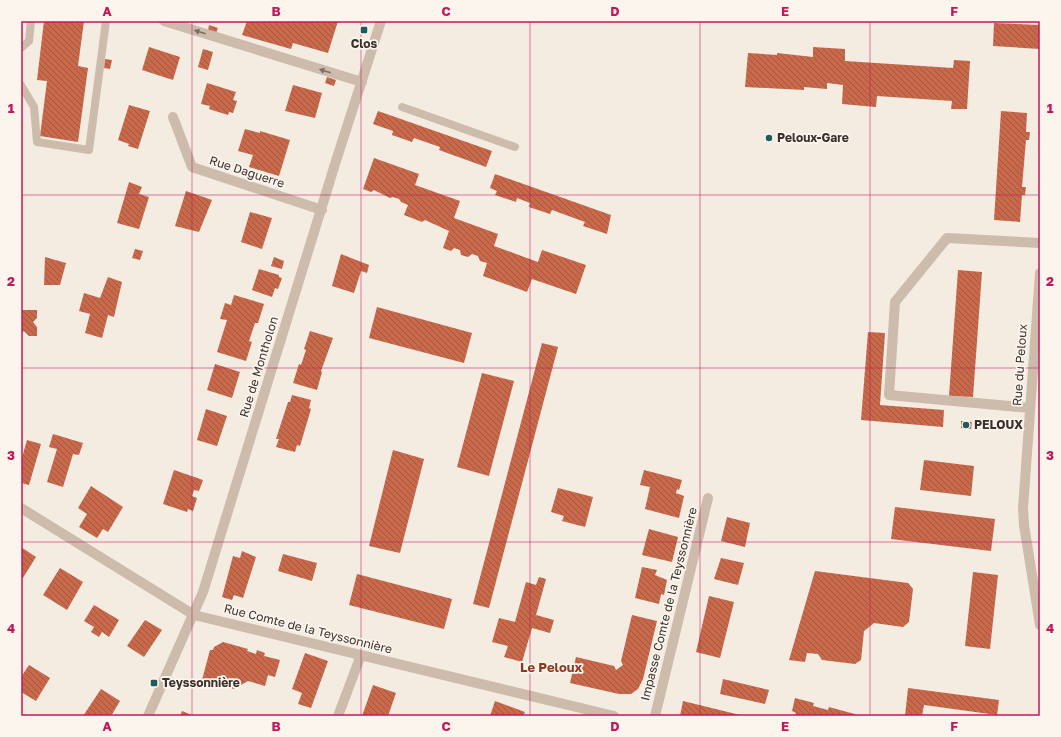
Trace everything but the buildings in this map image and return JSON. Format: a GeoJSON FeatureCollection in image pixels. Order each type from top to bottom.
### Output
{"type":"FeatureCollection","features":[{"type":"Feature","properties":{"kind":"street"},"geometry":{"type":"LineString","coordinates":[[164,21],[362,82]]}},
{"type":"Feature","properties":{"kind":"street","name":"Rue de Montholon"},"geometry":{"type":"LineString","coordinates":[[148,716],[194,615],[381,21]]}},
{"type":"Feature","properties":{"kind":"street","name":"Rue Daguerre"},"geometry":{"type":"LineString","coordinates":[[173,117],[192,167],[322,210]]}},
{"type":"Feature","properties":{"kind":"street"},"geometry":{"type":"LineString","coordinates":[[1030,408],[889,395],[895,302],[947,238],[1040,243]]}},
{"type":"Feature","properties":{"kind":"street","name":"Rue du Peloux"},"geometry":{"type":"LineString","coordinates":[[1040,273],[1023,508],[1024,525],[1040,625]]}},
{"type":"Feature","properties":{"kind":"street","name":"Impasse Comte de la Teyssonnière"},"geometry":{"type":"LineString","coordinates":[[655,716],[708,498]]}},
{"type":"Feature","properties":{"kind":"street","name":"Rue Comte de la Teyssonnière"},"geometry":{"type":"LineString","coordinates":[[21,508],[194,615],[614,716]]}},
{"type":"Feature","properties":{"kind":"street"},"geometry":{"type":"LineString","coordinates":[[338,716],[361,655]]}},
{"type":"Feature","properties":{"kind":"lane"},"geometry":{"type":"LineString","coordinates":[[21,48],[29,41],[31,21]]}},
{"type":"Feature","properties":{"kind":"lane"},"geometry":{"type":"LineString","coordinates":[[21,85],[34,107],[37,142],[89,150],[106,21]]}},
{"type":"Feature","properties":{"kind":"lane"},"geometry":{"type":"LineString","coordinates":[[402,107],[515,147]]}},
{"type":"Feature","properties":{"kind":"place","name":"Clos"},"geometry":{"type":"Point","coordinates":[364,30]}},
{"type":"Feature","properties":{"kind":"place","name":"Peloux-Gare"},"geometry":{"type":"Point","coordinates":[769,138]}},
{"type":"Feature","properties":{"kind":"place","name":"PELOUX"},"geometry":{"type":"Point","coordinates":[966,425]}},
{"type":"Feature","properties":{"kind":"place","name":"Teyssonnière"},"geometry":{"type":"Point","coordinates":[154,683]}},
{"type":"Feature","properties":{"kind":"district","name":"Le Peloux"},"geometry":{"type":"Point","coordinates":[551,667]}}]}
